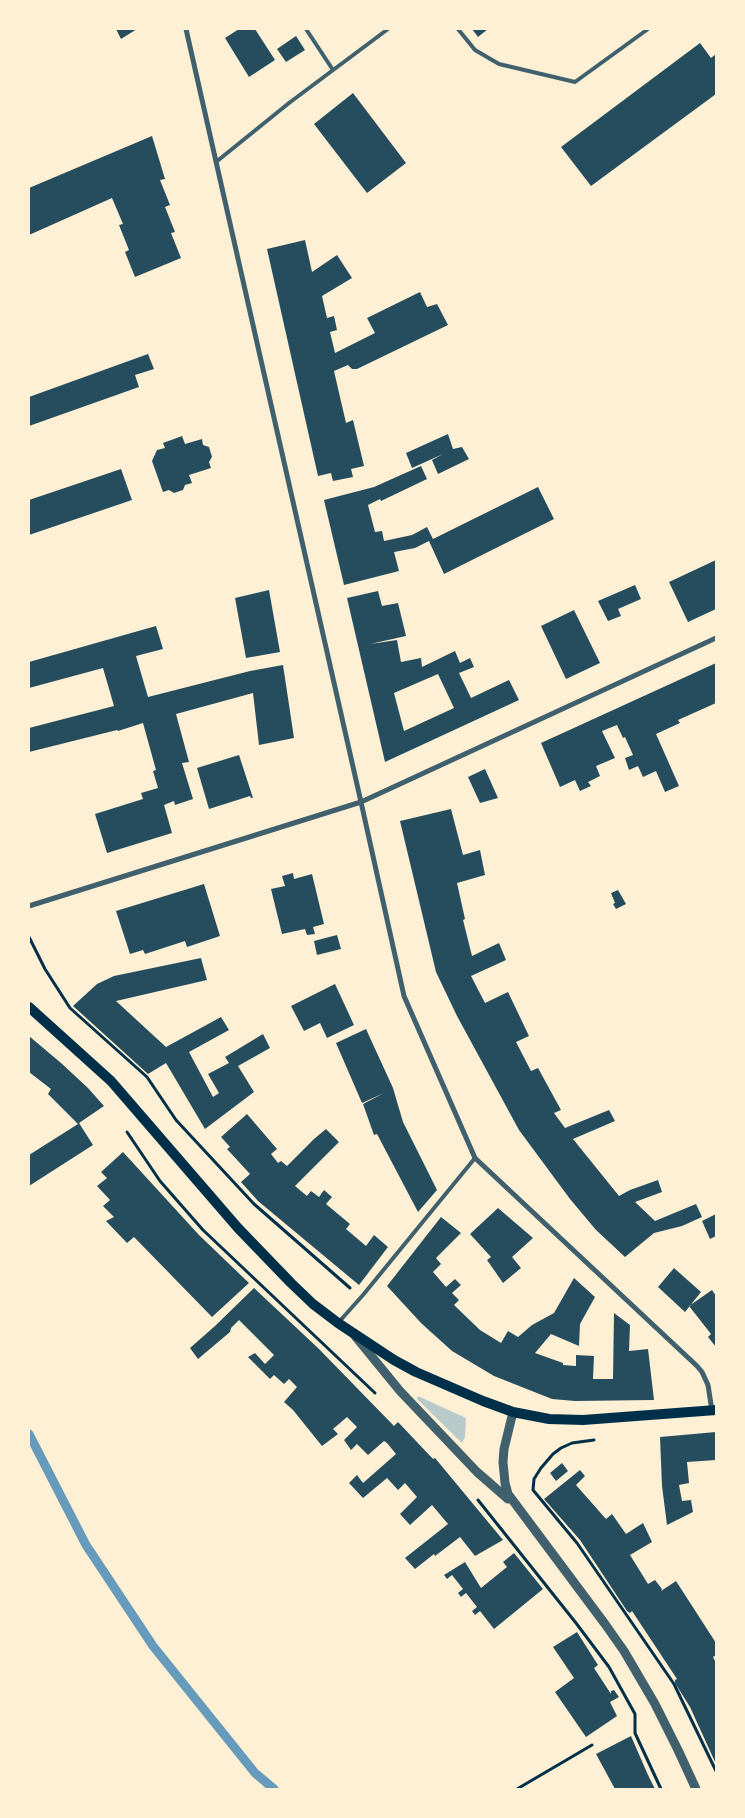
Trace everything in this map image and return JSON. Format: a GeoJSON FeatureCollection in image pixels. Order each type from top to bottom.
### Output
{"type":"FeatureCollection","features":[{"type":"Feature","properties":{"kind":"main road"},"geometry":{"type":"LineString","coordinates":[[29,1007],[111,1081],[273,1266],[313,1304],[353,1333],[416,1372],[461,1393],[513,1412],[549,1419],[583,1420],[714,1411]]}},
{"type":"Feature","properties":{"kind":"street"},"geometry":{"type":"LineString","coordinates":[[186,29],[404,996],[475,1158],[692,1360],[706,1378],[714,1411]]}},
{"type":"Feature","properties":{"kind":"street"},"geometry":{"type":"LineString","coordinates":[[29,906],[361,802],[716,638]]}},
{"type":"Feature","properties":{"kind":"street"},"geometry":{"type":"LineString","coordinates":[[353,1333],[400,1392],[477,1472],[514,1504]]}},
{"type":"Feature","properties":{"kind":"street"},"geometry":{"type":"LineString","coordinates":[[513,1412],[504,1449],[503,1462],[508,1494],[624,1651],[641,1678],[696,1789]]}},
{"type":"Feature","properties":{"kind":"lane"},"geometry":{"type":"LineString","coordinates":[[306,29],[333,70]]}},
{"type":"Feature","properties":{"kind":"lane"},"geometry":{"type":"LineString","coordinates":[[216,162],[388,29]]}},
{"type":"Feature","properties":{"kind":"lane"},"geometry":{"type":"LineString","coordinates":[[458,29],[475,50],[500,64],[574,82],[648,29]]}},
{"type":"Feature","properties":{"kind":"lane"},"geometry":{"type":"LineString","coordinates":[[338,1323],[475,1158]]}},
{"type":"Feature","properties":{"kind":"path"},"geometry":{"type":"LineString","coordinates":[[29,937],[45,969],[70,1008],[147,1077],[176,1120],[254,1204],[352,1290],[363,1295]]}},
{"type":"Feature","properties":{"kind":"path"},"geometry":{"type":"LineString","coordinates":[[123,1125],[160,1181],[203,1230],[379,1396]]}},
{"type":"Feature","properties":{"kind":"path"},"geometry":{"type":"LineString","coordinates":[[602,1439],[572,1443],[557,1451],[540,1468],[534,1479],[533,1490],[577,1544],[674,1684],[716,1771]]}},
{"type":"Feature","properties":{"kind":"path"},"geometry":{"type":"LineString","coordinates":[[474,1495],[609,1667],[635,1714],[635,1733],[660,1789]]}},
{"type":"Feature","properties":{"kind":"path"},"geometry":{"type":"LineString","coordinates":[[517,1789],[592,1746]]}},
{"type":"Feature","properties":{"kind":"shaded area"},"geometry":{"type":"Polygon","coordinates":[[[418,1396],[466,1418],[465,1437],[462,1443],[417,1399],[418,1396]]]}},
{"type":"Feature","properties":{"kind":"building"},"geometry":{"type":"Polygon","coordinates":[[[116,29],[137,29],[121,39],[116,29]]]}},
{"type":"Feature","properties":{"kind":"building"},"geometry":{"type":"Polygon","coordinates":[[[239,29],[255,29],[275,60],[249,77],[225,38],[239,29]]]}},
{"type":"Feature","properties":{"kind":"building"},"geometry":{"type":"Polygon","coordinates":[[[472,29],[488,29],[478,37],[472,29]]]}},
{"type":"Feature","properties":{"kind":"building"},"geometry":{"type":"Polygon","coordinates":[[[296,36],[305,50],[286,62],[277,49],[296,36]]]}},
{"type":"Feature","properties":{"kind":"building"},"geometry":{"type":"Polygon","coordinates":[[[700,43],[711,58],[716,54],[716,94],[591,186],[561,147],[700,43]]]}},
{"type":"Feature","properties":{"kind":"building"},"geometry":{"type":"Polygon","coordinates":[[[353,93],[406,163],[367,193],[314,124],[353,93]]]}},
{"type":"Feature","properties":{"kind":"building"},"geometry":{"type":"Polygon","coordinates":[[[152,136],[165,179],[160,180],[170,205],[165,207],[175,232],[171,233],[181,258],[135,277],[125,252],[129,250],[119,225],[123,224],[112,198],[29,235],[29,188],[152,136]]]}},
{"type":"Feature","properties":{"kind":"building"},"geometry":{"type":"Polygon","coordinates":[[[305,240],[312,272],[337,255],[352,278],[322,296],[327,318],[334,316],[337,330],[330,332],[335,353],[375,333],[367,318],[420,292],[427,307],[437,304],[448,325],[357,369],[352,369],[348,365],[334,371],[346,423],[353,420],[364,466],[351,469],[353,477],[333,481],[331,473],[318,476],[267,249],[305,240]]]}},
{"type":"Feature","properties":{"kind":"building"},"geometry":{"type":"Polygon","coordinates":[[[148,354],[154,369],[135,375],[139,387],[29,426],[29,397],[148,354]]]}},
{"type":"Feature","properties":{"kind":"building"},"geometry":{"type":"Polygon","coordinates":[[[448,434],[453,449],[462,447],[469,459],[438,474],[432,460],[443,454],[412,468],[406,453],[448,434]]]}},
{"type":"Feature","properties":{"kind":"building"},"geometry":{"type":"Polygon","coordinates":[[[182,436],[185,444],[202,439],[203,445],[209,447],[212,457],[209,462],[211,468],[189,475],[192,483],[185,485],[183,490],[174,493],[169,490],[163,492],[152,461],[157,450],[165,448],[163,443],[182,436]]]}},
{"type":"Feature","properties":{"kind":"building"},"geometry":{"type":"Polygon","coordinates":[[[421,466],[427,479],[381,501],[380,499],[368,505],[375,532],[382,531],[384,541],[412,535],[427,527],[433,539],[538,487],[554,519],[444,574],[429,541],[415,548],[394,552],[399,571],[344,585],[324,500],[374,487],[421,466]]]}},
{"type":"Feature","properties":{"kind":"building"},"geometry":{"type":"Polygon","coordinates":[[[121,469],[132,500],[29,535],[29,500],[121,469]]]}},
{"type":"Feature","properties":{"kind":"building"},"geometry":{"type":"Polygon","coordinates":[[[716,560],[716,609],[688,622],[669,582],[716,560]]]}},
{"type":"Feature","properties":{"kind":"building"},"geometry":{"type":"Polygon","coordinates":[[[635,585],[641,599],[618,609],[621,616],[608,621],[598,601],[635,585]]]}},
{"type":"Feature","properties":{"kind":"building"},"geometry":{"type":"Polygon","coordinates":[[[269,590],[280,652],[246,658],[235,598],[269,590]]]}},
{"type":"Feature","properties":{"kind":"building"},"geometry":{"type":"Polygon","coordinates":[[[378,591],[382,606],[398,603],[406,636],[370,644],[397,640],[401,662],[421,658],[422,667],[455,651],[460,663],[470,658],[474,667],[459,673],[471,698],[509,680],[519,700],[385,762],[347,598],[378,591]],[[438,674],[394,693],[404,731],[454,708],[438,674]]]}},
{"type":"Feature","properties":{"kind":"building"},"geometry":{"type":"Polygon","coordinates":[[[574,610],[600,663],[566,679],[541,626],[574,610]]]}},
{"type":"Feature","properties":{"kind":"building"},"geometry":{"type":"Polygon","coordinates":[[[156,626],[163,649],[136,656],[148,697],[250,671],[283,665],[294,738],[259,745],[253,693],[176,714],[189,762],[182,763],[193,799],[175,805],[174,801],[164,805],[172,833],[107,853],[95,814],[143,799],[141,793],[158,788],[153,771],[156,770],[143,723],[118,731],[29,752],[29,728],[114,706],[103,668],[29,688],[29,662],[156,626]]]}},
{"type":"Feature","properties":{"kind":"building"},"geometry":{"type":"Polygon","coordinates":[[[716,663],[716,703],[678,720],[680,723],[656,734],[679,786],[665,792],[656,771],[643,777],[638,766],[629,770],[625,758],[633,755],[617,725],[602,731],[615,758],[596,766],[600,776],[588,782],[591,786],[580,791],[575,780],[560,787],[541,743],[716,663]]]}},
{"type":"Feature","properties":{"kind":"building"},"geometry":{"type":"Polygon","coordinates":[[[239,755],[253,798],[250,796],[209,809],[197,768],[239,755]]]}},
{"type":"Feature","properties":{"kind":"building"},"geometry":{"type":"Polygon","coordinates":[[[485,769],[498,798],[480,803],[468,777],[485,769]]]}},
{"type":"Feature","properties":{"kind":"building"},"geometry":{"type":"Polygon","coordinates":[[[451,809],[463,855],[480,850],[485,875],[457,883],[465,919],[463,920],[472,956],[499,943],[506,960],[471,976],[485,1003],[508,992],[529,1036],[516,1042],[531,1071],[538,1068],[561,1110],[554,1113],[565,1128],[609,1110],[615,1121],[573,1139],[619,1196],[658,1180],[662,1192],[635,1202],[655,1221],[696,1204],[702,1217],[682,1226],[654,1233],[625,1257],[596,1230],[570,1199],[519,1130],[457,1016],[436,972],[400,821],[451,809]]]}},
{"type":"Feature","properties":{"kind":"building"},"geometry":{"type":"Polygon","coordinates":[[[293,873],[294,879],[312,874],[324,924],[313,927],[315,934],[307,935],[305,929],[282,934],[271,889],[285,886],[282,876],[293,873]]]}},
{"type":"Feature","properties":{"kind":"building"},"geometry":{"type":"Polygon","coordinates":[[[204,884],[220,936],[187,947],[185,941],[145,954],[143,950],[130,954],[116,911],[204,884]]]}},
{"type":"Feature","properties":{"kind":"building"},"geometry":{"type":"Polygon","coordinates":[[[618,890],[626,904],[616,909],[611,893],[618,890]]]}},
{"type":"Feature","properties":{"kind":"building"},"geometry":{"type":"Polygon","coordinates":[[[337,935],[341,949],[317,955],[314,941],[337,935]]]}},
{"type":"Feature","properties":{"kind":"building"},"geometry":{"type":"Polygon","coordinates":[[[201,958],[207,980],[116,1001],[166,1047],[221,1017],[229,1030],[189,1052],[213,1097],[219,1093],[208,1074],[229,1063],[225,1057],[263,1034],[270,1048],[238,1066],[254,1092],[205,1129],[166,1063],[148,1074],[73,1006],[97,984],[114,976],[201,958]]]}},
{"type":"Feature","properties":{"kind":"building"},"geometry":{"type":"Polygon","coordinates":[[[335,984],[354,1025],[327,1038],[320,1023],[304,1031],[291,1006],[335,984]]]}},
{"type":"Feature","properties":{"kind":"building"},"geometry":{"type":"Polygon","coordinates":[[[366,1029],[393,1088],[403,1122],[437,1190],[418,1212],[377,1134],[374,1135],[363,1104],[384,1093],[362,1103],[336,1043],[366,1029]]]}},
{"type":"Feature","properties":{"kind":"building"},"geometry":{"type":"Polygon","coordinates":[[[29,1036],[88,1088],[104,1106],[79,1123],[93,1145],[29,1186],[29,1155],[78,1124],[48,1094],[51,1089],[29,1072],[29,1036]]]}},
{"type":"Feature","properties":{"kind":"building"},"geometry":{"type":"Polygon","coordinates":[[[247,1114],[277,1149],[271,1154],[278,1163],[281,1161],[287,1166],[326,1129],[339,1142],[295,1186],[307,1196],[311,1191],[319,1197],[324,1190],[332,1197],[326,1204],[350,1224],[346,1229],[366,1246],[374,1235],[388,1247],[359,1285],[258,1201],[241,1182],[250,1174],[227,1149],[230,1147],[221,1137],[247,1114]]]}},
{"type":"Feature","properties":{"kind":"building"},"geometry":{"type":"Polygon","coordinates":[[[123,1152],[199,1235],[249,1283],[212,1317],[134,1237],[127,1243],[106,1221],[114,1217],[103,1206],[110,1200],[97,1186],[107,1178],[101,1172],[123,1152]]]}},
{"type":"Feature","properties":{"kind":"building"},"geometry":{"type":"Polygon","coordinates":[[[498,1208],[533,1238],[512,1257],[521,1268],[503,1283],[487,1260],[491,1257],[470,1234],[498,1208]]]}},
{"type":"Feature","properties":{"kind":"building"},"geometry":{"type":"Polygon","coordinates":[[[716,1214],[716,1236],[710,1239],[702,1221],[716,1214]]]}},
{"type":"Feature","properties":{"kind":"building"},"geometry":{"type":"Polygon","coordinates":[[[441,1217],[461,1233],[436,1258],[441,1264],[433,1272],[446,1287],[455,1279],[461,1285],[452,1293],[459,1300],[454,1305],[480,1330],[501,1343],[508,1331],[518,1337],[532,1325],[554,1313],[574,1278],[595,1297],[580,1324],[579,1346],[551,1334],[535,1353],[563,1363],[563,1365],[576,1366],[576,1355],[594,1356],[593,1379],[613,1379],[614,1313],[630,1325],[629,1351],[648,1349],[654,1400],[575,1401],[552,1399],[494,1376],[452,1351],[421,1323],[387,1286],[441,1217]]]}},
{"type":"Feature","properties":{"kind":"building"},"geometry":{"type":"Polygon","coordinates":[[[674,1268],[701,1292],[685,1312],[658,1287],[674,1268]]]}},
{"type":"Feature","properties":{"kind":"building"},"geometry":{"type":"Polygon","coordinates":[[[254,1288],[318,1348],[394,1426],[398,1422],[433,1459],[435,1458],[503,1540],[475,1556],[460,1537],[415,1569],[405,1558],[448,1524],[432,1505],[410,1525],[400,1514],[417,1497],[405,1483],[398,1490],[387,1478],[363,1498],[349,1483],[357,1475],[363,1483],[396,1454],[387,1443],[384,1441],[368,1455],[357,1444],[351,1450],[344,1440],[357,1427],[347,1417],[333,1429],[338,1434],[322,1446],[293,1410],[284,1402],[297,1387],[289,1379],[284,1384],[274,1375],[270,1379],[248,1357],[255,1353],[265,1364],[274,1355],[239,1320],[231,1328],[230,1332],[198,1359],[190,1348],[254,1288]]]}},
{"type":"Feature","properties":{"kind":"building"},"geometry":{"type":"Polygon","coordinates":[[[712,1290],[716,1296],[716,1347],[708,1337],[711,1334],[689,1306],[712,1290]]]}},
{"type":"Feature","properties":{"kind":"building"},"geometry":{"type":"Polygon","coordinates":[[[716,1432],[716,1460],[687,1462],[689,1483],[679,1485],[682,1501],[691,1500],[693,1512],[667,1525],[662,1486],[660,1437],[716,1432]]]}},
{"type":"Feature","properties":{"kind":"building"},"geometry":{"type":"Polygon","coordinates":[[[562,1463],[568,1471],[556,1481],[550,1473],[562,1463]]]}},
{"type":"Feature","properties":{"kind":"building"},"geometry":{"type":"Polygon","coordinates":[[[580,1470],[585,1476],[576,1485],[606,1519],[612,1514],[626,1534],[643,1523],[652,1542],[630,1555],[648,1584],[655,1580],[662,1589],[661,1591],[676,1581],[716,1643],[716,1655],[713,1657],[716,1663],[716,1764],[690,1707],[675,1683],[677,1679],[632,1611],[630,1613],[627,1611],[580,1540],[544,1499],[580,1470]]]}},
{"type":"Feature","properties":{"kind":"building"},"geometry":{"type":"Polygon","coordinates":[[[514,1553],[543,1589],[494,1629],[480,1611],[475,1615],[472,1611],[477,1607],[466,1593],[461,1597],[458,1593],[463,1589],[452,1575],[447,1579],[444,1575],[465,1562],[481,1588],[507,1567],[503,1562],[514,1553]]]}},
{"type":"Feature","properties":{"kind":"building"},"geometry":{"type":"Polygon","coordinates":[[[577,1632],[598,1665],[594,1668],[611,1694],[611,1691],[614,1690],[619,1697],[610,1702],[617,1716],[586,1737],[555,1692],[574,1678],[553,1647],[577,1632]]]}},
{"type":"Feature","properties":{"kind":"building"},"geometry":{"type":"Polygon","coordinates":[[[631,1736],[655,1789],[615,1789],[596,1754],[631,1736]]]}},
{"type":"Feature","properties":{"kind":"waterway"},"geometry":{"type":"LineString","coordinates":[[29,1434],[86,1545],[153,1646],[255,1773],[274,1789]]}}]}
